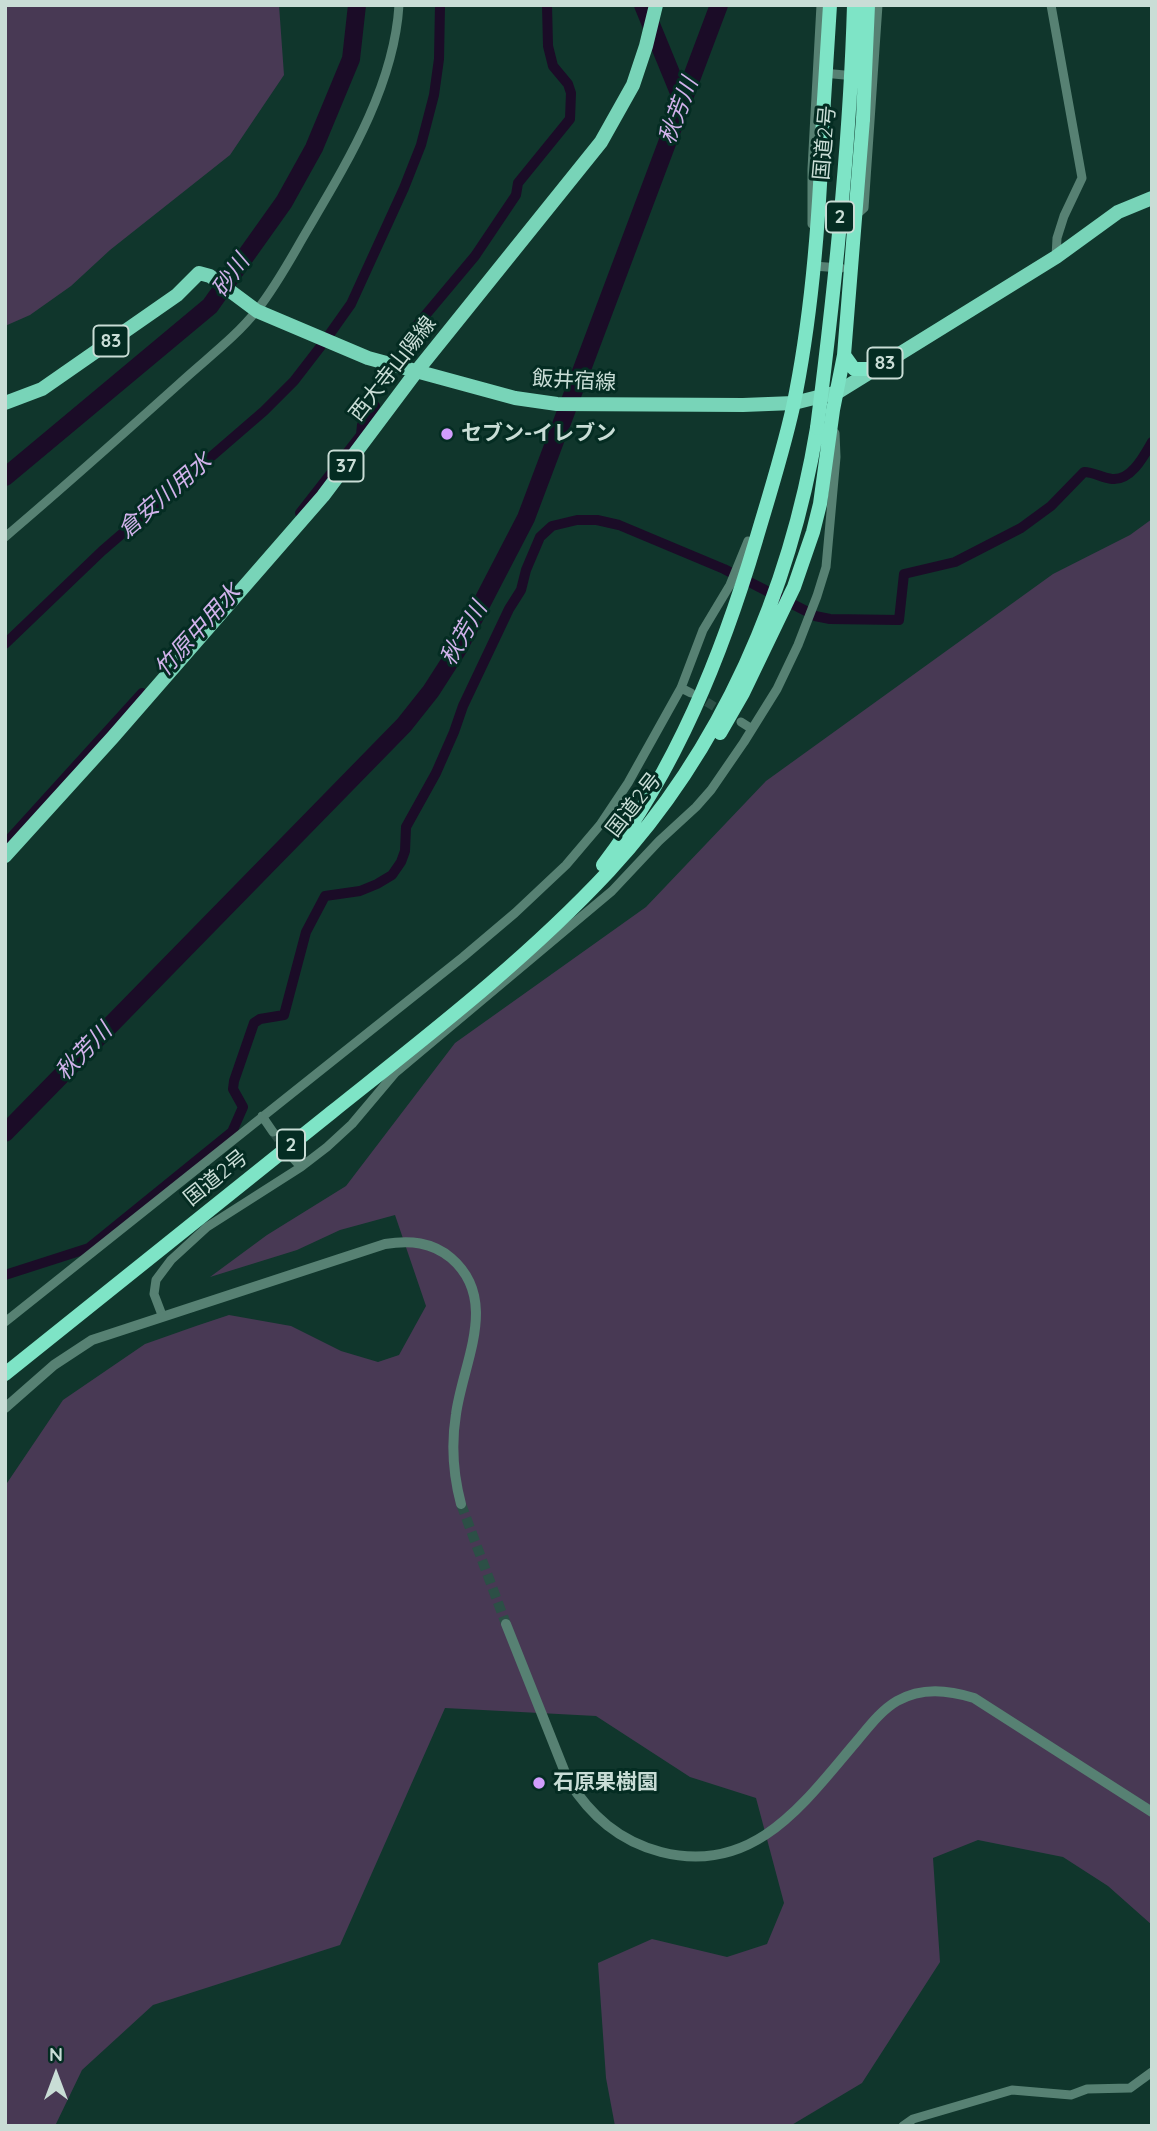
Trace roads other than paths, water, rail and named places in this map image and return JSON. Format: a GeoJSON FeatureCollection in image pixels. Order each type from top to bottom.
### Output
{"type":"FeatureCollection","features":[{"type":"Feature","properties":{"kind":"highway"},"geometry":{"type":"LineString","coordinates":[[572,909],[628,831],[707,682],[733,593],[770,494],[794,403],[813,266],[821,186],[830,5]]}},
{"type":"Feature","properties":{"kind":"highway","name":"国道2号"},"geometry":{"type":"LineString","coordinates":[[5,1374],[458,1011],[572,909],[640,834],[696,758],[777,609],[780,580],[803,504],[817,428],[835,280],[849,116],[854,5]]}},
{"type":"Feature","properties":{"kind":"highway"},"geometry":{"type":"LineString","coordinates":[[777,609],[794,587],[813,532],[844,355],[863,119],[868,5]]}},
{"type":"Feature","properties":{"kind":"highway"},"geometry":{"type":"LineString","coordinates":[[844,355],[854,369],[876,369]]}},
{"type":"Feature","properties":{"kind":"main road","name":"西大寺山陽線"},"geometry":{"type":"LineString","coordinates":[[5,856],[113,737],[323,496],[416,372],[601,142],[633,85],[655,6]]}},
{"type":"Feature","properties":{"kind":"main road","name":"飯井宿線"},"geometry":{"type":"LineString","coordinates":[[6,407],[42,389],[177,295],[199,273],[210,276],[253,309],[368,358],[516,398],[557,404],[794,403],[838,391],[1056,257],[1118,212],[1152,198]]}},
{"type":"Feature","properties":{"kind":"street"},"geometry":{"type":"LineString","coordinates":[[5,537],[146,414],[253,309],[299,246],[362,131],[382,84],[397,27],[399,5]]}},
{"type":"Feature","properties":{"kind":"street"},"geometry":{"type":"LineString","coordinates":[[821,5],[811,196],[813,266],[850,269]]}},
{"type":"Feature","properties":{"kind":"street"},"geometry":{"type":"LineString","coordinates":[[854,216],[864,208],[878,5]]}},
{"type":"Feature","properties":{"kind":"street"},"geometry":{"type":"LineString","coordinates":[[1051,5],[1082,178],[1064,216],[1057,238],[1056,257]]}},
{"type":"Feature","properties":{"kind":"street"},"geometry":{"type":"LineString","coordinates":[[818,73],[874,77]]}},
{"type":"Feature","properties":{"kind":"street"},"geometry":{"type":"LineString","coordinates":[[162,1315],[154,1294],[156,1280],[171,1261],[207,1227],[301,1167],[352,1124],[395,1073],[612,891],[659,841],[696,807],[777,689],[817,596],[825,567],[836,457],[833,410]]}},
{"type":"Feature","properties":{"kind":"street"},"geometry":{"type":"LineString","coordinates":[[5,1322],[463,957],[566,865],[600,825],[686,690],[703,630],[733,593]]}},
{"type":"Feature","properties":{"kind":"street"},"geometry":{"type":"LineString","coordinates":[[741,722],[752,729]]}},
{"type":"Feature","properties":{"kind":"street"},"geometry":{"type":"LineString","coordinates":[[262,1116],[272,1132]]}},
{"type":"Feature","properties":{"kind":"street"},"geometry":{"type":"LineString","coordinates":[[291,1156],[301,1167]]}},
{"type":"Feature","properties":{"kind":"street"},"geometry":{"type":"LineString","coordinates":[[5,1408],[54,1365],[92,1339],[386,1244],[417,1242],[445,1253],[467,1275],[477,1303],[475,1334],[462,1383],[453,1436],[453,1468],[461,1504]]}},
{"type":"Feature","properties":{"kind":"street"},"geometry":{"type":"LineString","coordinates":[[506,1624],[572,1786],[601,1822],[617,1834],[649,1849],[668,1854],[712,1856],[759,1839],[778,1828],[796,1812],[878,1716],[896,1702],[913,1694],[933,1691],[953,1692],[974,1698],[1152,1812]]}},
{"type":"Feature","properties":{"kind":"street"},"geometry":{"type":"LineString","coordinates":[[903,2126],[913,2119],[1012,2090],[1071,2095],[1087,2089],[1130,2088],[1152,2072]]}},
{"type":"Feature","properties":{"kind":"waterway","name":"砂川"},"geometry":{"type":"LineString","coordinates":[[5,477],[210,306],[284,202],[314,148],[351,59],[357,5]]}},
{"type":"Feature","properties":{"kind":"waterway","name":"倉安川用水"},"geometry":{"type":"LineString","coordinates":[[329,335],[351,304],[421,145],[434,95],[439,59],[440,5]]}},
{"type":"Feature","properties":{"kind":"waterway","name":"竹原中用水"},"geometry":{"type":"LineString","coordinates":[[404,359],[418,324],[475,256],[516,195],[518,183],[570,119],[571,93],[568,84],[553,66],[548,46],[547,5]]}},
{"type":"Feature","properties":{"kind":"waterway"},"geometry":{"type":"LineString","coordinates":[[643,5],[682,100]]}},
{"type":"Feature","properties":{"kind":"waterway","name":"秋芳川"},"geometry":{"type":"LineString","coordinates":[[5,1133],[404,725],[431,691],[458,649],[526,518],[719,5]]}},
{"type":"Feature","properties":{"kind":"waterway","name":"倉安川用水"},"geometry":{"type":"LineString","coordinates":[[5,644],[102,551],[264,411],[294,381],[321,346]]}},
{"type":"Feature","properties":{"kind":"waterway","name":"竹原中用水"},"geometry":{"type":"LineString","coordinates":[[300,513],[361,435],[362,425],[375,406]]}},
{"type":"Feature","properties":{"kind":"waterway"},"geometry":{"type":"LineString","coordinates":[[815,616],[830,619],[899,620],[904,574],[955,562],[1021,528],[1051,506],[1084,472],[1112,479],[1125,476],[1136,466],[1152,442]]}},
{"type":"Feature","properties":{"kind":"waterway"},"geometry":{"type":"LineString","coordinates":[[5,1275],[89,1248],[232,1132],[243,1107],[233,1089],[234,1081],[254,1023],[260,1019],[284,1015],[306,932],[325,896],[360,891],[377,884],[392,875],[401,862],[405,851],[406,827],[436,773],[463,706],[509,609],[521,590],[540,537],[552,526],[577,520],[597,520],[619,525],[724,569],[806,611]]}},
{"type":"Feature","properties":{"kind":"waterway","name":"竹原中用水"},"geometry":{"type":"LineString","coordinates":[[5,844],[142,693]]}},
{"type":"Feature","properties":{"kind":"tunnel"},"geometry":{"type":"LineString","coordinates":[[695,695],[725,713]]}},
{"type":"Feature","properties":{"kind":"tunnel"},"geometry":{"type":"LineString","coordinates":[[273,1132],[288,1152]]}},
{"type":"Feature","properties":{"kind":"tunnel"},"geometry":{"type":"LineString","coordinates":[[461,1504],[506,1624]]}},
{"type":"Feature","properties":{"kind":"place","name":"セブン-イレブン"},"geometry":{"type":"Point","coordinates":[447,434]}},
{"type":"Feature","properties":{"kind":"place","name":"石原果樹園"},"geometry":{"type":"Point","coordinates":[539,1783]}}]}
